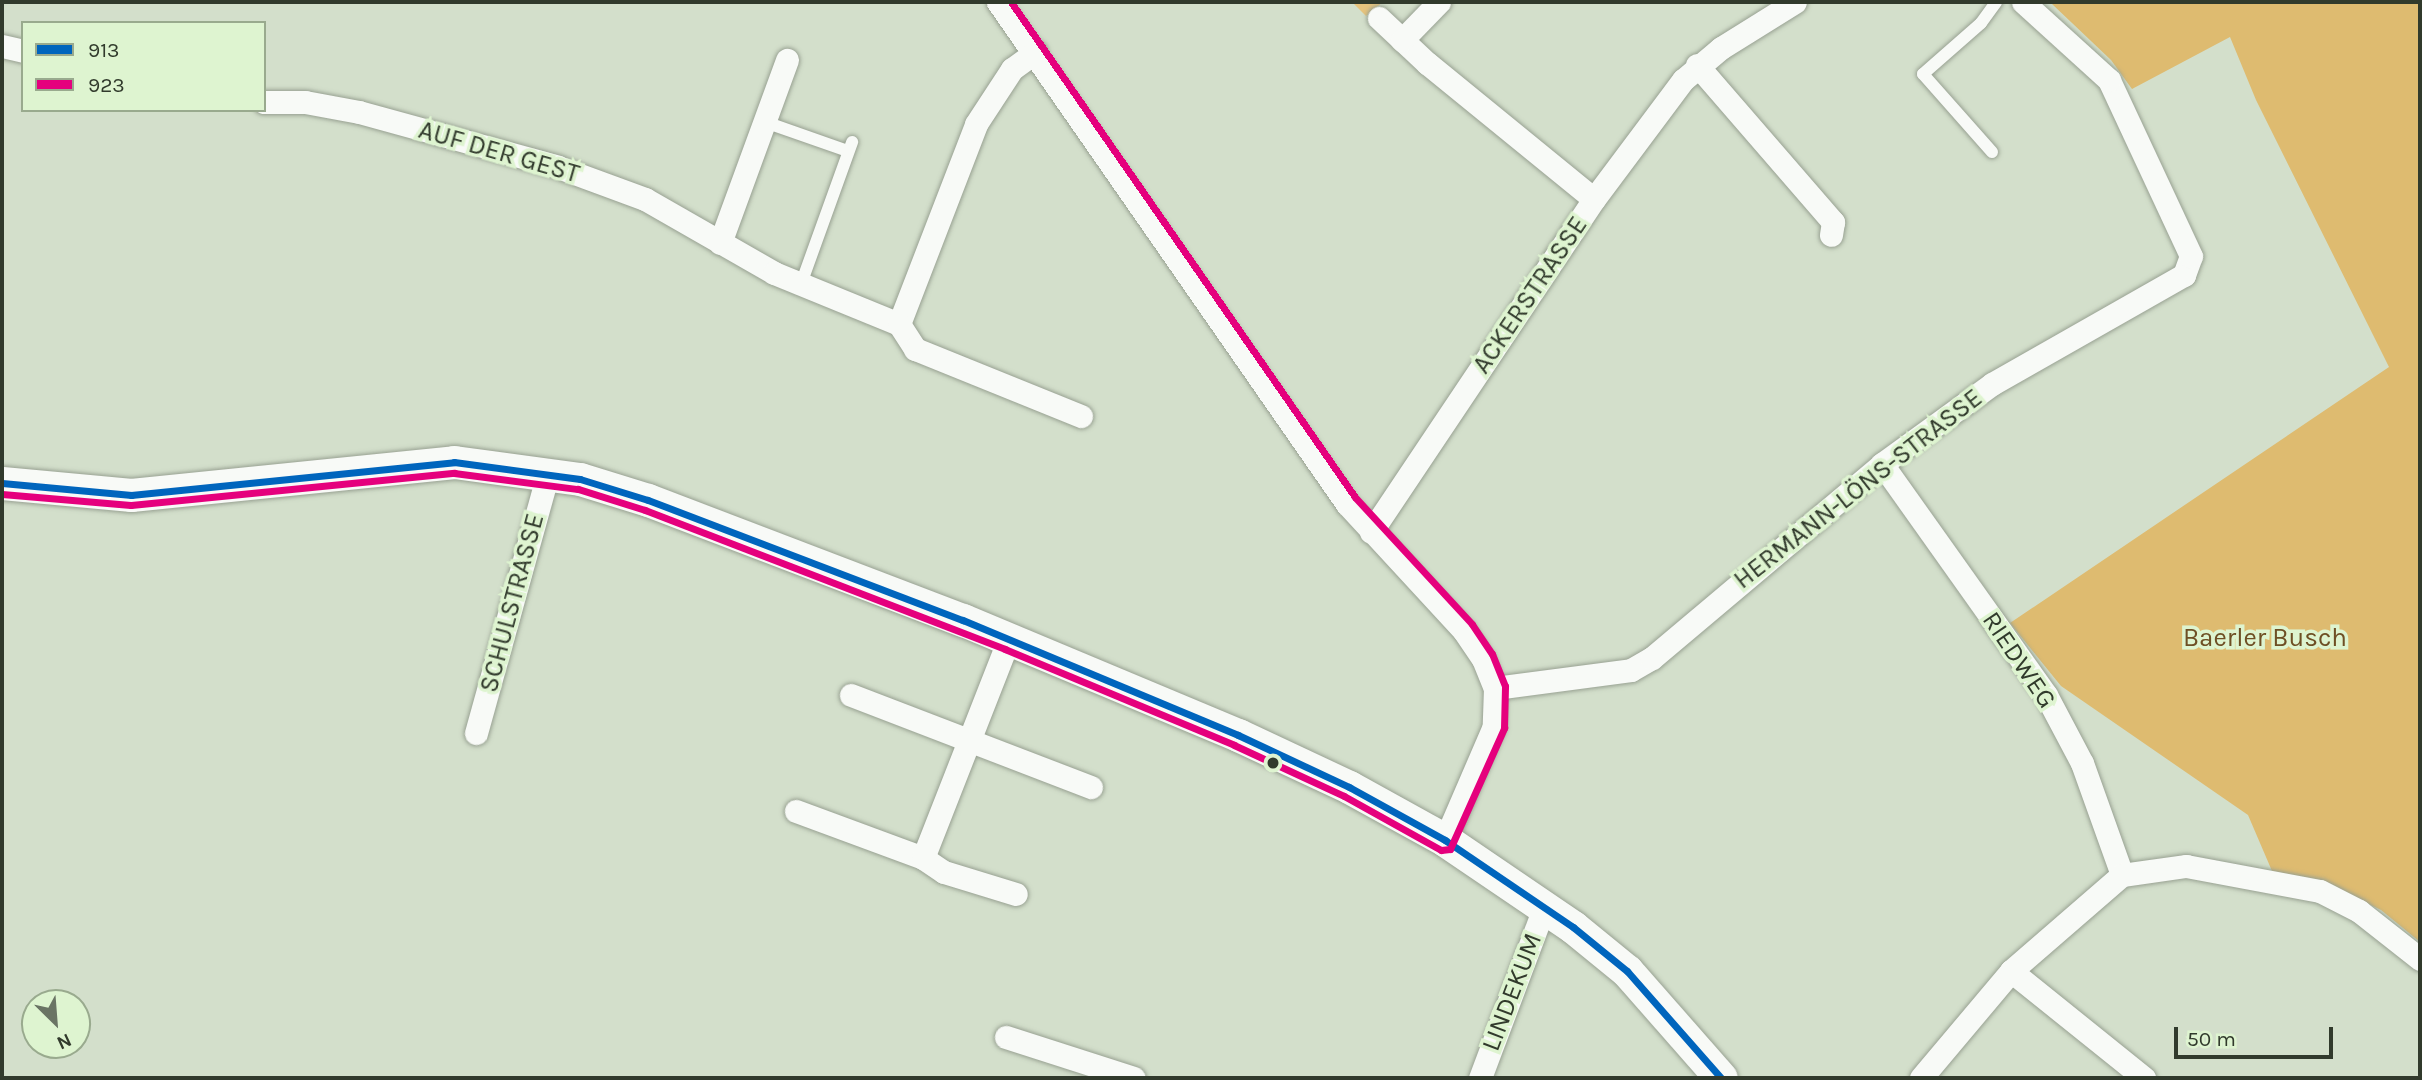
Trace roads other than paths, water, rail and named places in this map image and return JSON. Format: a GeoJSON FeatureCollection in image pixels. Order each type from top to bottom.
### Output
{"type":"FeatureCollection","features":[{"type":"Feature","properties":{"kind":"street"},"geometry":{"type":"LineString","coordinates":[[998,2],[1371,532],[1464,631],[1483,659],[1495,688],[1494,726],[1483,760],[1444,840]]}},
{"type":"Feature","properties":{"kind":"street"},"geometry":{"type":"LineString","coordinates":[[1402,40],[1439,2]]}},
{"type":"Feature","properties":{"kind":"street","name":"ACKERSTRASSE"},"geometry":{"type":"LineString","coordinates":[[1371,532],[1594,199],[1697,65],[1795,2]]}},
{"type":"Feature","properties":{"kind":"street","name":"HERMANN-LÖNS-STRASSE"},"geometry":{"type":"LineString","coordinates":[[1495,688],[1631,670],[1651,658],[1882,464],[1992,384],[2168,287],[2184,275],[2190,256],[2109,80],[2023,2]]}},
{"type":"Feature","properties":{"kind":"street"},"geometry":{"type":"LineString","coordinates":[[1379,18],[1594,199]]}},
{"type":"Feature","properties":{"kind":"street"},"geometry":{"type":"LineString","coordinates":[[2,46],[21,51]]}},
{"type":"Feature","properties":{"kind":"street"},"geometry":{"type":"LineString","coordinates":[[1035,52],[1012,69],[976,124],[899,324],[915,349],[1081,416]]}},
{"type":"Feature","properties":{"kind":"street"},"geometry":{"type":"LineString","coordinates":[[720,243],[787,60]]}},
{"type":"Feature","properties":{"kind":"street"},"geometry":{"type":"LineString","coordinates":[[1697,65],[1833,222],[1831,235]]}},
{"type":"Feature","properties":{"kind":"street","name":"AUF DER GEST"},"geometry":{"type":"LineString","coordinates":[[266,102],[305,102],[359,112],[558,167],[645,199],[720,243],[801,284],[899,324]]}},
{"type":"Feature","properties":{"kind":"street"},"geometry":{"type":"LineString","coordinates":[[2,484],[131,495],[454,462],[548,473],[648,500],[1009,639],[1238,735],[1349,787],[1444,840],[1545,905],[1627,971],[1721,1078]]}},
{"type":"Feature","properties":{"kind":"street","name":"RIEDWEG"},"geometry":{"type":"LineString","coordinates":[[1882,464],[2046,695],[2082,763],[2122,875]]}},
{"type":"Feature","properties":{"kind":"street","name":"SCHULSTRASSE"},"geometry":{"type":"LineString","coordinates":[[476,733],[548,473]]}},
{"type":"Feature","properties":{"kind":"street"},"geometry":{"type":"LineString","coordinates":[[923,858],[973,738],[1009,639]]}},
{"type":"Feature","properties":{"kind":"street"},"geometry":{"type":"LineString","coordinates":[[851,695],[973,738],[1091,787]]}},
{"type":"Feature","properties":{"kind":"street"},"geometry":{"type":"LineString","coordinates":[[796,811],[923,858],[944,872],[1016,894]]}},
{"type":"Feature","properties":{"kind":"street"},"geometry":{"type":"LineString","coordinates":[[1921,1078],[2011,971],[2122,875],[2186,866],[2320,891],[2360,911],[2420,959]]}},
{"type":"Feature","properties":{"kind":"street","name":"LINDEKUM"},"geometry":{"type":"LineString","coordinates":[[1480,1078],[1545,905]]}},
{"type":"Feature","properties":{"kind":"street"},"geometry":{"type":"LineString","coordinates":[[2011,971],[2144,1078]]}},
{"type":"Feature","properties":{"kind":"street"},"geometry":{"type":"LineString","coordinates":[[1006,1037],[1121,1076]]}},
{"type":"Feature","properties":{"kind":"lane"},"geometry":{"type":"LineString","coordinates":[[1992,152],[1923,74],[1981,23],[1996,2]]}},
{"type":"Feature","properties":{"kind":"lane"},"geometry":{"type":"LineString","coordinates":[[765,122],[850,147],[801,284]]}},
{"type":"Feature","properties":{"kind":"park label","name":"Baerler Busch"},"geometry":{"type":"Point","coordinates":[2265,638]}}]}
